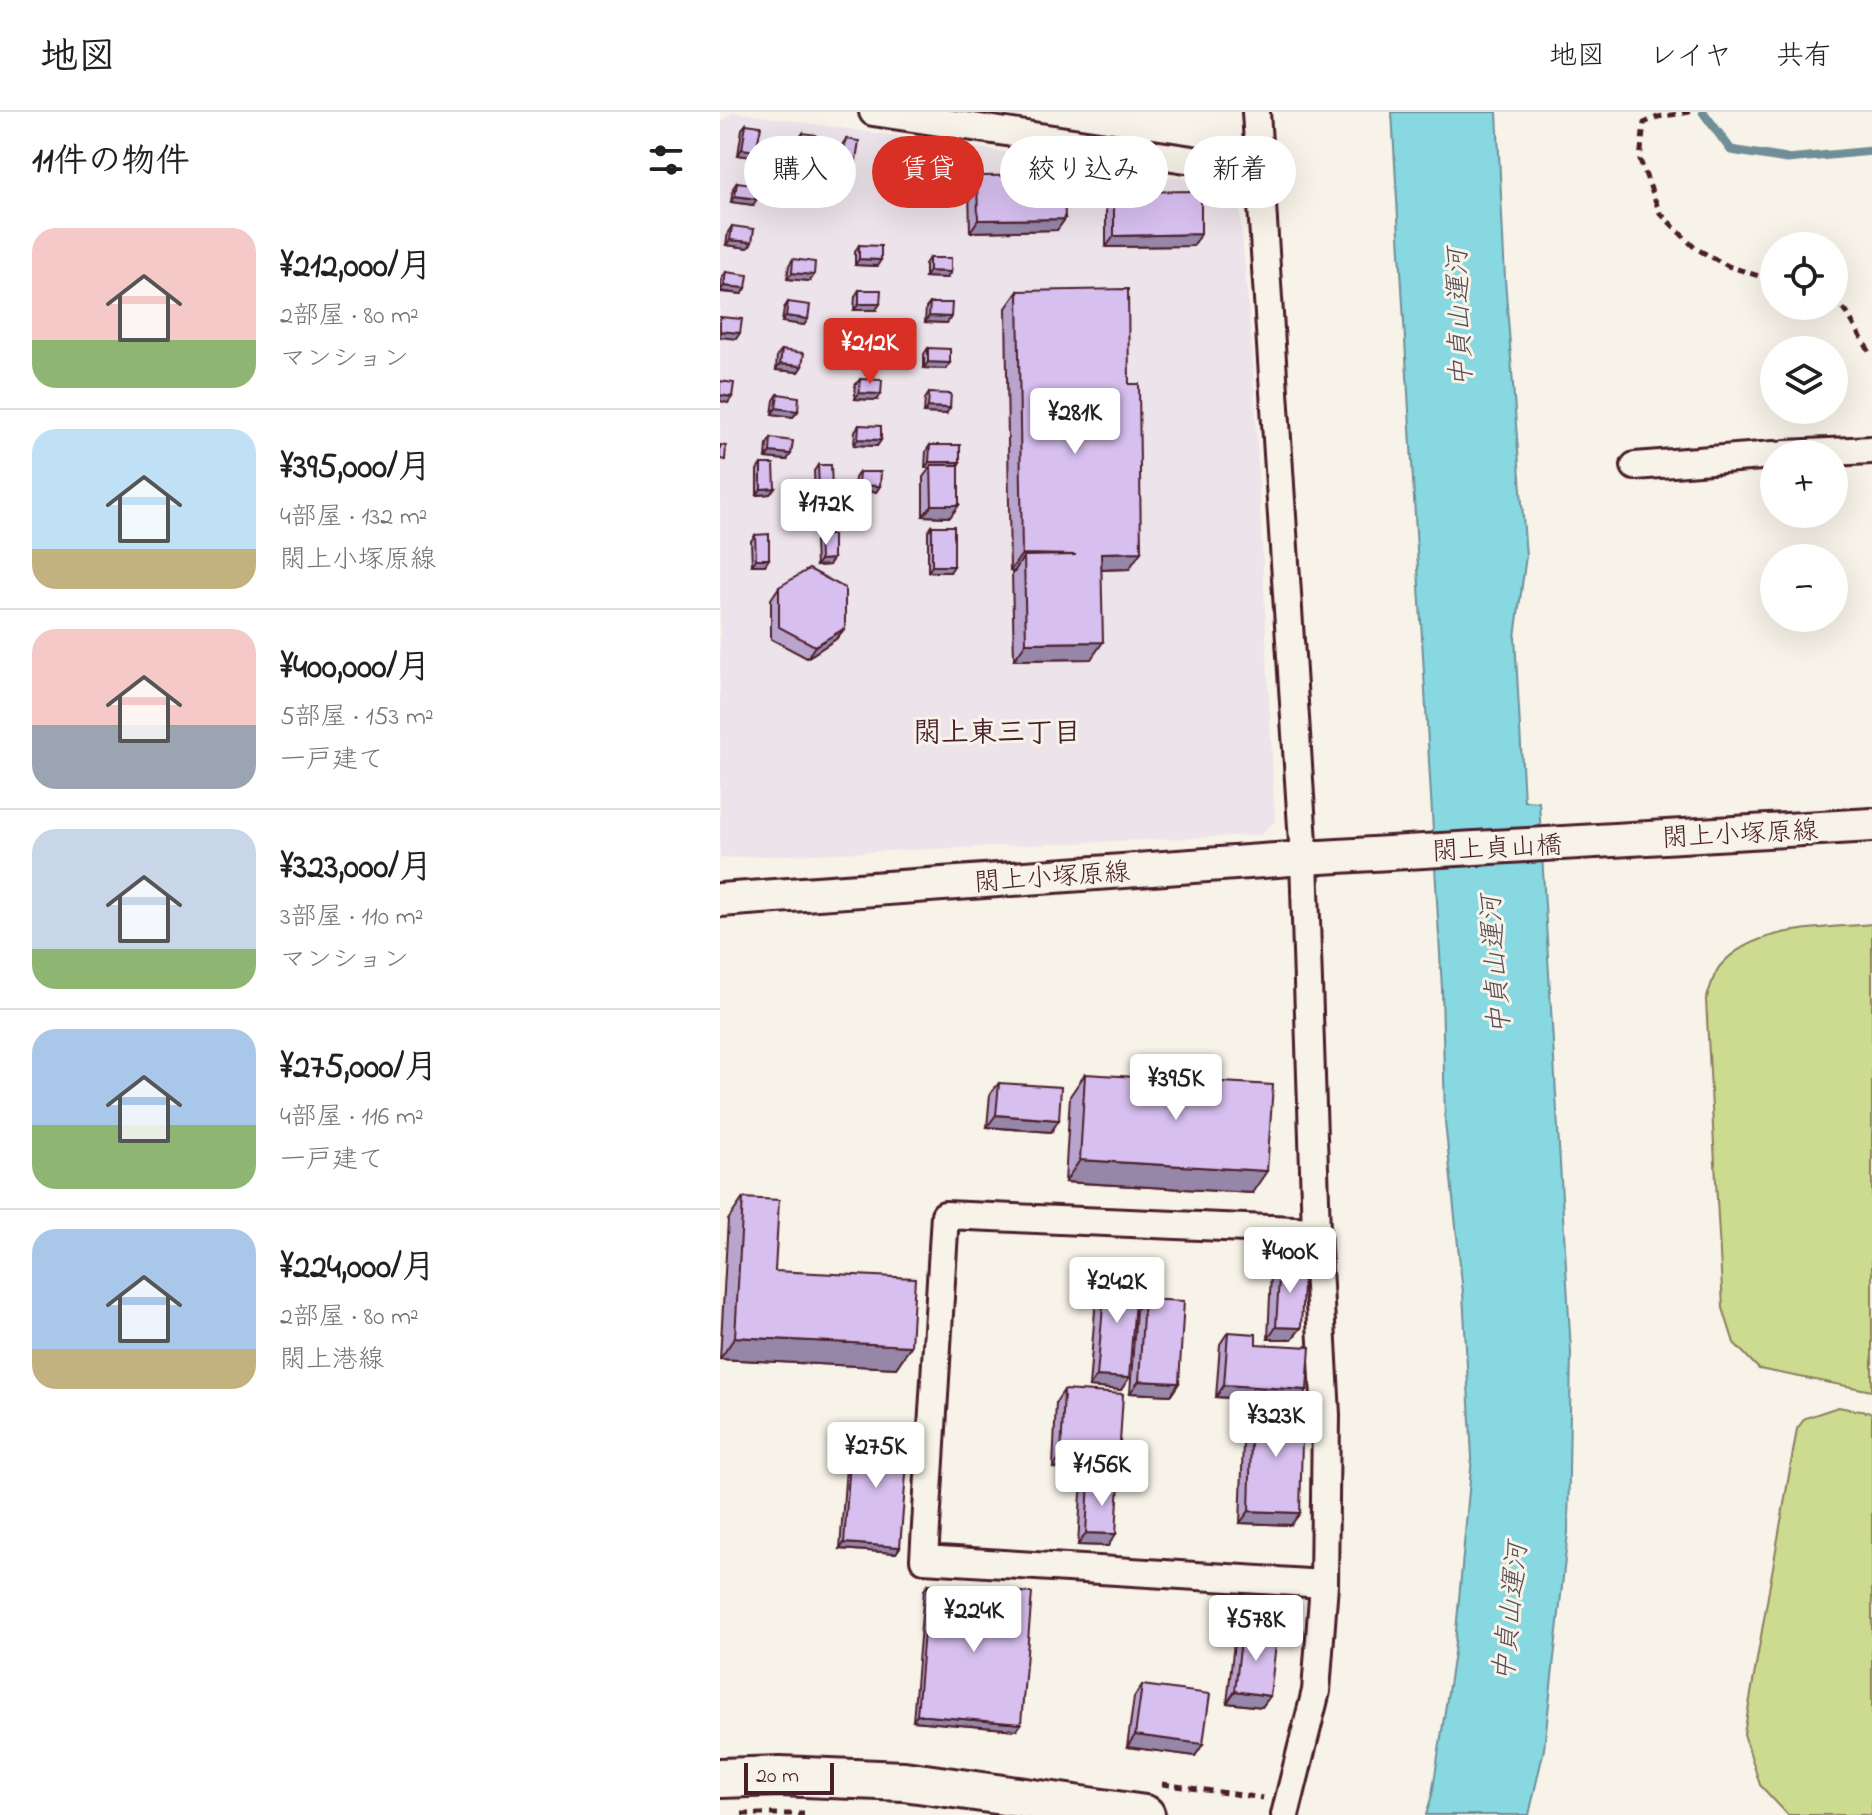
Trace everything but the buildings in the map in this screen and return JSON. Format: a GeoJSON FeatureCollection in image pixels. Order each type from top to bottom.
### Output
{"type":"FeatureCollection","features":[{"type":"Feature","properties":{"kind":"main road"},"geometry":{"type":"LineString","coordinates":[[720,1778],[780,1776],[904,1781],[1145,1815]]}},
{"type":"Feature","properties":{"kind":"street"},"geometry":{"type":"LineString","coordinates":[[873,112],[1184,159]]}},
{"type":"Feature","properties":{"kind":"street"},"geometry":{"type":"LineString","coordinates":[[1256,112],[1257,136]]}},
{"type":"Feature","properties":{"kind":"street"},"geometry":{"type":"LineString","coordinates":[[1261,208],[1304,858],[1316,1231],[1326,1415],[1324,1584],[1316,1691],[1285,1815]]}},
{"type":"Feature","properties":{"kind":"street"},"geometry":{"type":"LineString","coordinates":[[1848,451],[1872,450]]}},
{"type":"Feature","properties":{"kind":"street"},"geometry":{"type":"LineString","coordinates":[[1635,466],[1760,456]]}},
{"type":"Feature","properties":{"kind":"street","name":"閖上小塚原線"},"geometry":{"type":"LineString","coordinates":[[1608,841],[1872,825]]}},
{"type":"Feature","properties":{"kind":"street","name":"閖上貞山橋"},"geometry":{"type":"LineString","coordinates":[[1385,853],[1608,841]]}},
{"type":"Feature","properties":{"kind":"street","name":"閖上小塚原線"},"geometry":{"type":"LineString","coordinates":[[720,900],[1385,853]]}},
{"type":"Feature","properties":{"kind":"street"},"geometry":{"type":"LineString","coordinates":[[1316,1231],[945,1215],[924,1559],[1324,1584]]}},
{"type":"Feature","properties":{"kind":"path"},"geometry":{"type":"LineString","coordinates":[[1690,112],[1658,117],[1644,123],[1640,160],[1660,213],[1695,248],[1728,266],[1760,276]]}},
{"type":"Feature","properties":{"kind":"path"},"geometry":{"type":"LineString","coordinates":[[1848,315],[1872,356]]}},
{"type":"Feature","properties":{"kind":"shaded area"},"geometry":{"type":"Polygon","coordinates":[[[733,112],[895,136],[872,136],[872,208],[984,208],[984,149],[1000,152],[1000,208],[1168,208],[1168,177],[1184,179],[1184,208],[1240,208],[1253,360],[1275,821],[1260,835],[720,858],[720,123],[733,112]]]}},
{"type":"Feature","properties":{"kind":"green space"},"geometry":{"type":"Polygon","coordinates":[[[1872,924],[1872,1391],[1759,1369],[1734,1343],[1723,1308],[1706,1000],[1720,966],[1752,943],[1791,932],[1872,924]]]}},
{"type":"Feature","properties":{"kind":"green space"},"geometry":{"type":"Polygon","coordinates":[[[1838,1407],[1872,1413],[1872,1815],[1788,1815],[1760,1785],[1744,1734],[1797,1429],[1805,1418],[1838,1407]]]}},
{"type":"Feature","properties":{"kind":"water","name":"中貞山運河"},"geometry":{"type":"Polygon","coordinates":[[[1392,112],[1497,112],[1505,279],[1526,556],[1515,637],[1524,801],[1539,802],[1571,1352],[1568,1532],[1544,1749],[1529,1815],[1426,1815],[1432,1795],[1454,1653],[1472,1458],[1463,1293],[1445,1122],[1442,989],[1392,112]]]}},
{"type":"Feature","properties":{"kind":"waterway"},"geometry":{"type":"LineString","coordinates":[[1703,112],[1731,150],[1787,159],[1872,151]]}},
{"type":"Feature","properties":{"kind":"district","name":"閖上東三丁目"},"geometry":{"type":"Point","coordinates":[997,731]}}]}
